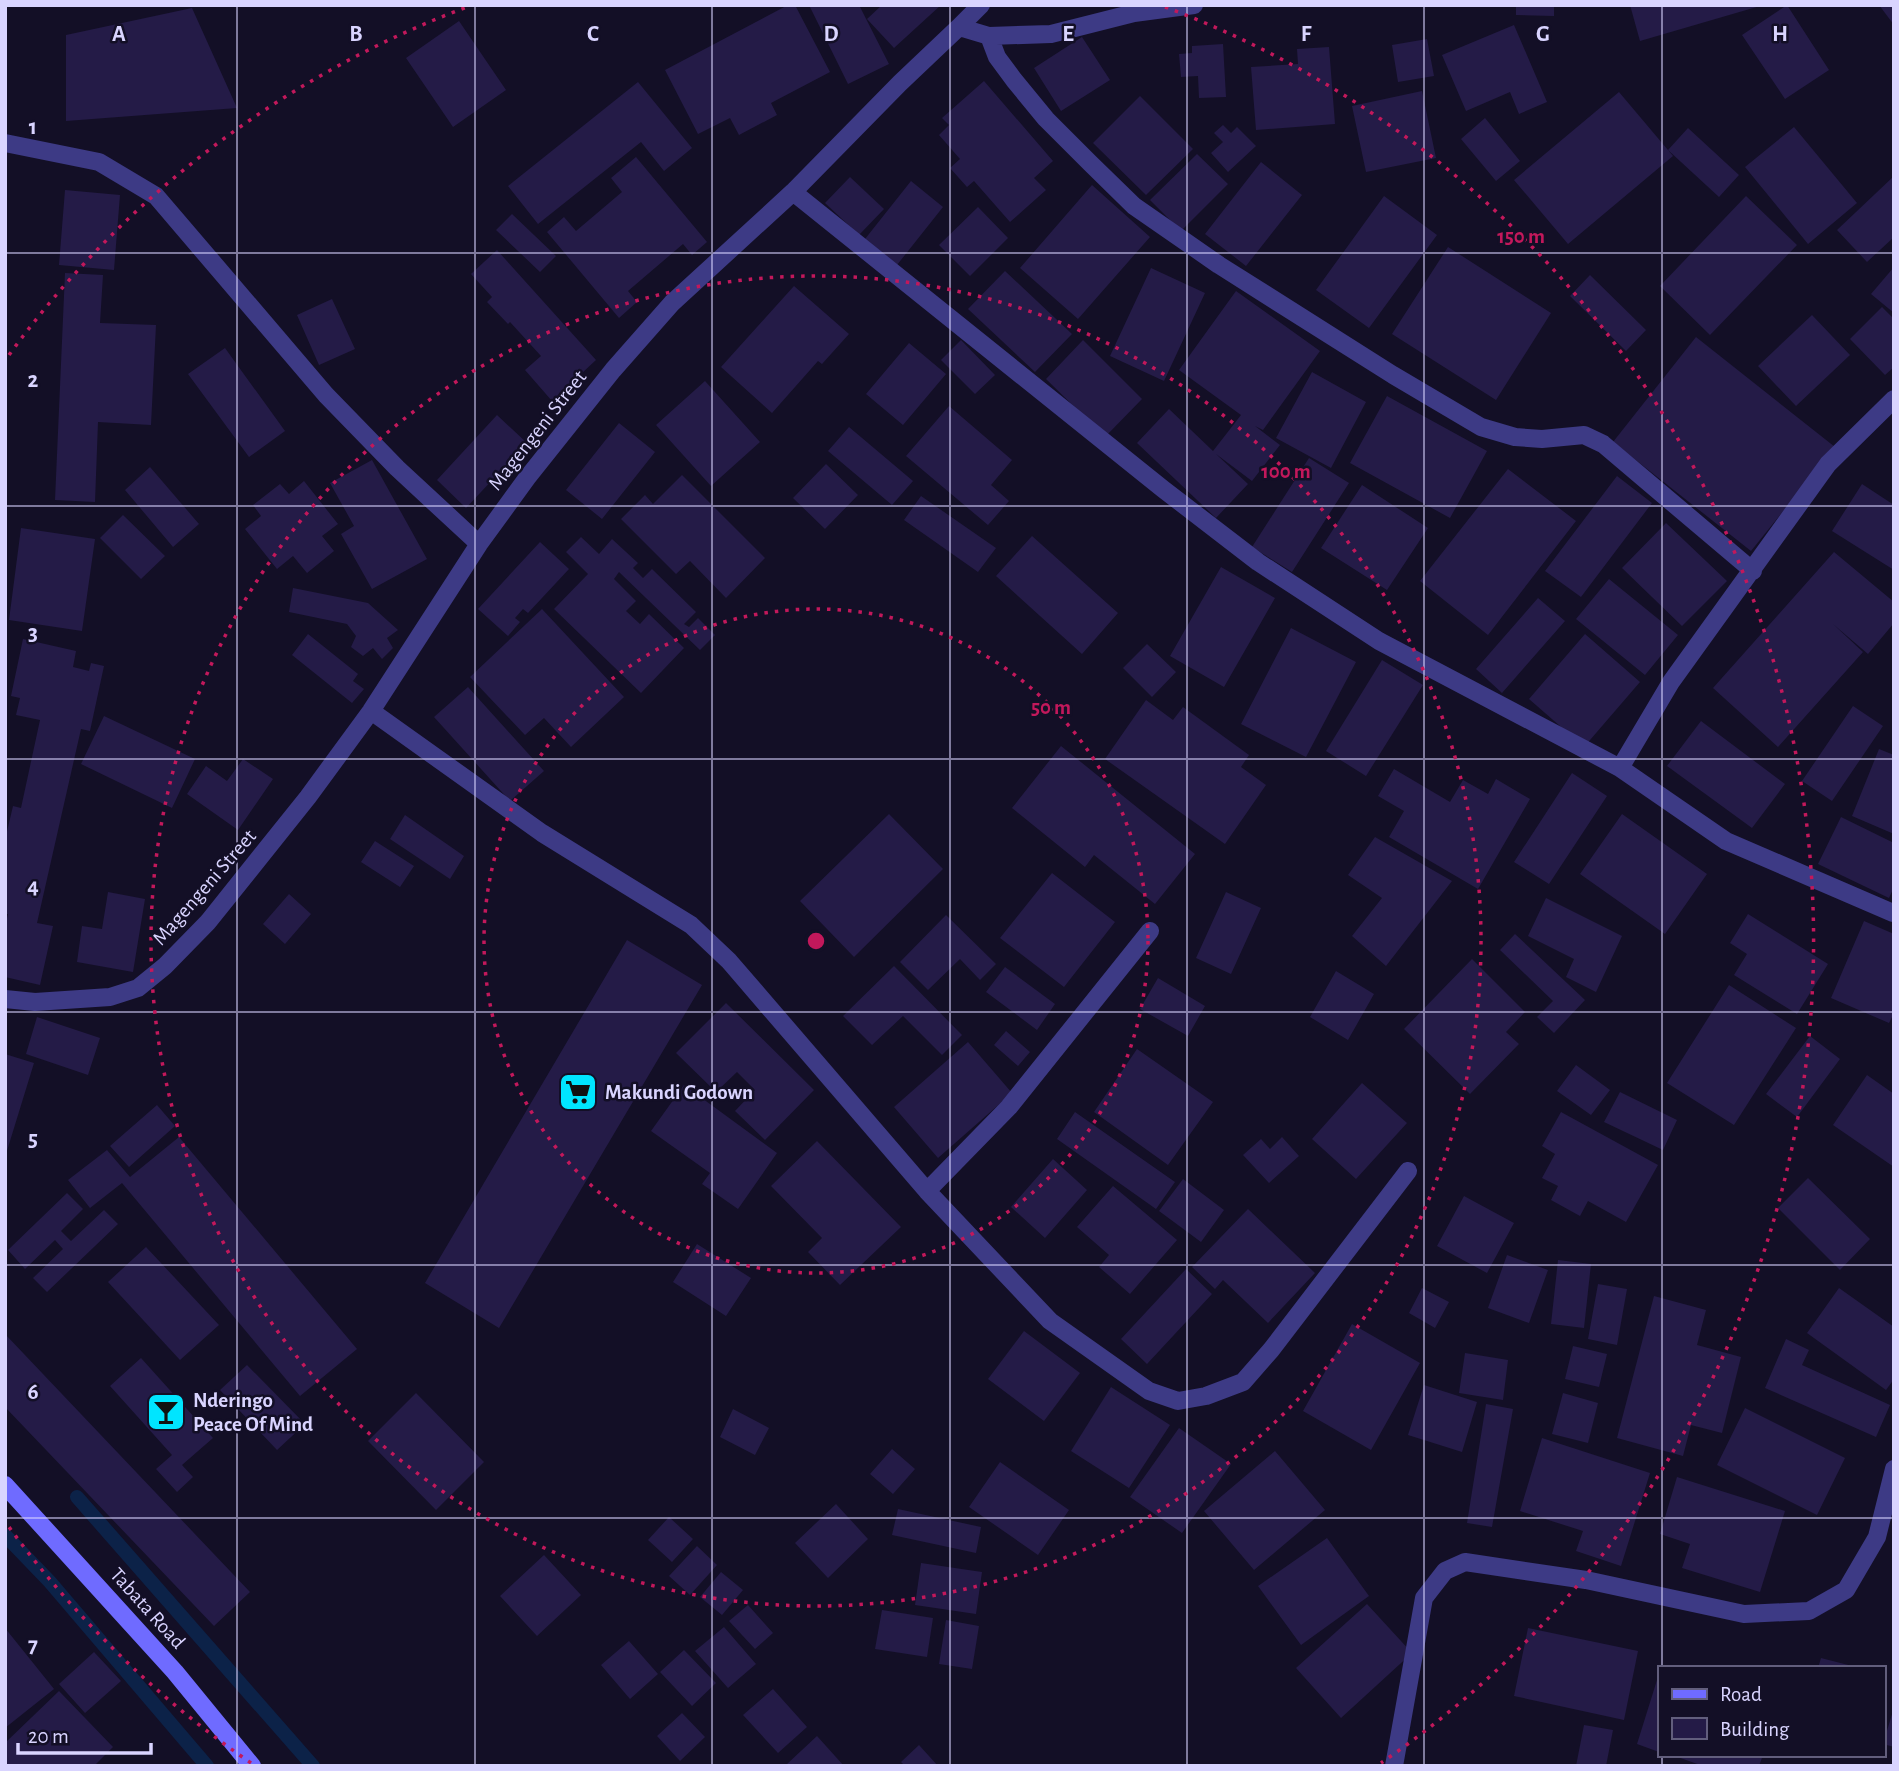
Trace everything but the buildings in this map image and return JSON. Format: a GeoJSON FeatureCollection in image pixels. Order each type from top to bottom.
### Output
{"type":"FeatureCollection","features":[{"type":"Feature","properties":{"kind":"main road","name":"Tabata Road"},"geometry":{"type":"LineString","coordinates":[[5,1485],[175,1672],[252,1766]]}},
{"type":"Feature","properties":{"kind":"street","name":"Magengeni Street"},"geometry":{"type":"LineString","coordinates":[[5,999],[35,1002],[110,997],[138,989],[165,966],[208,922],[308,797],[371,710],[479,544],[612,370],[672,303],[793,191],[981,5]]}},
{"type":"Feature","properties":{"kind":"street"},"geometry":{"type":"LineString","coordinates":[[959,27],[989,36],[1051,34],[1134,13],[1194,5]]}},
{"type":"Feature","properties":{"kind":"street"},"geometry":{"type":"LineString","coordinates":[[989,36],[997,57],[1046,119],[1134,206],[1176,236],[1370,361],[1481,426],[1515,437],[1542,439],[1584,435],[1603,444],[1753,571]]}},
{"type":"Feature","properties":{"kind":"street"},"geometry":{"type":"LineString","coordinates":[[5,143],[99,162],[156,197],[326,395],[397,468],[479,544]]}},
{"type":"Feature","properties":{"kind":"street"},"geometry":{"type":"LineString","coordinates":[[793,191],[1163,489],[1258,562],[1378,641],[1620,768],[1726,841],[1893,913]]}},
{"type":"Feature","properties":{"kind":"street"},"geometry":{"type":"LineString","coordinates":[[1620,768],[1671,682],[1828,464],[1894,399]]}},
{"type":"Feature","properties":{"kind":"street"},"geometry":{"type":"LineString","coordinates":[[371,710],[542,834],[691,925],[729,961],[928,1191],[1050,1321],[1149,1391],[1178,1401],[1206,1396],[1243,1381],[1271,1350],[1408,1171]]}},
{"type":"Feature","properties":{"kind":"street"},"geometry":{"type":"LineString","coordinates":[[928,1191],[1009,1107],[1150,931]]}},
{"type":"Feature","properties":{"kind":"street"},"geometry":{"type":"LineString","coordinates":[[1394,1766],[1424,1598],[1445,1571],[1465,1562],[1586,1580],[1744,1614],[1809,1611],[1846,1590],[1877,1537],[1894,1469]]}},
{"type":"Feature","properties":{"kind":"waterway"},"geometry":{"type":"LineString","coordinates":[[77,1497],[313,1766]]}},
{"type":"Feature","properties":{"kind":"waterway"},"geometry":{"type":"LineString","coordinates":[[5,1535],[50,1582],[207,1766]]}},
{"type":"Feature","properties":{"kind":"place","name":"Makundi Godown"},"geometry":{"type":"Point","coordinates":[578,1092]}},
{"type":"Feature","properties":{"kind":"place","name":"Nderingo Peace Of Mind"},"geometry":{"type":"Point","coordinates":[166,1412]}}]}
